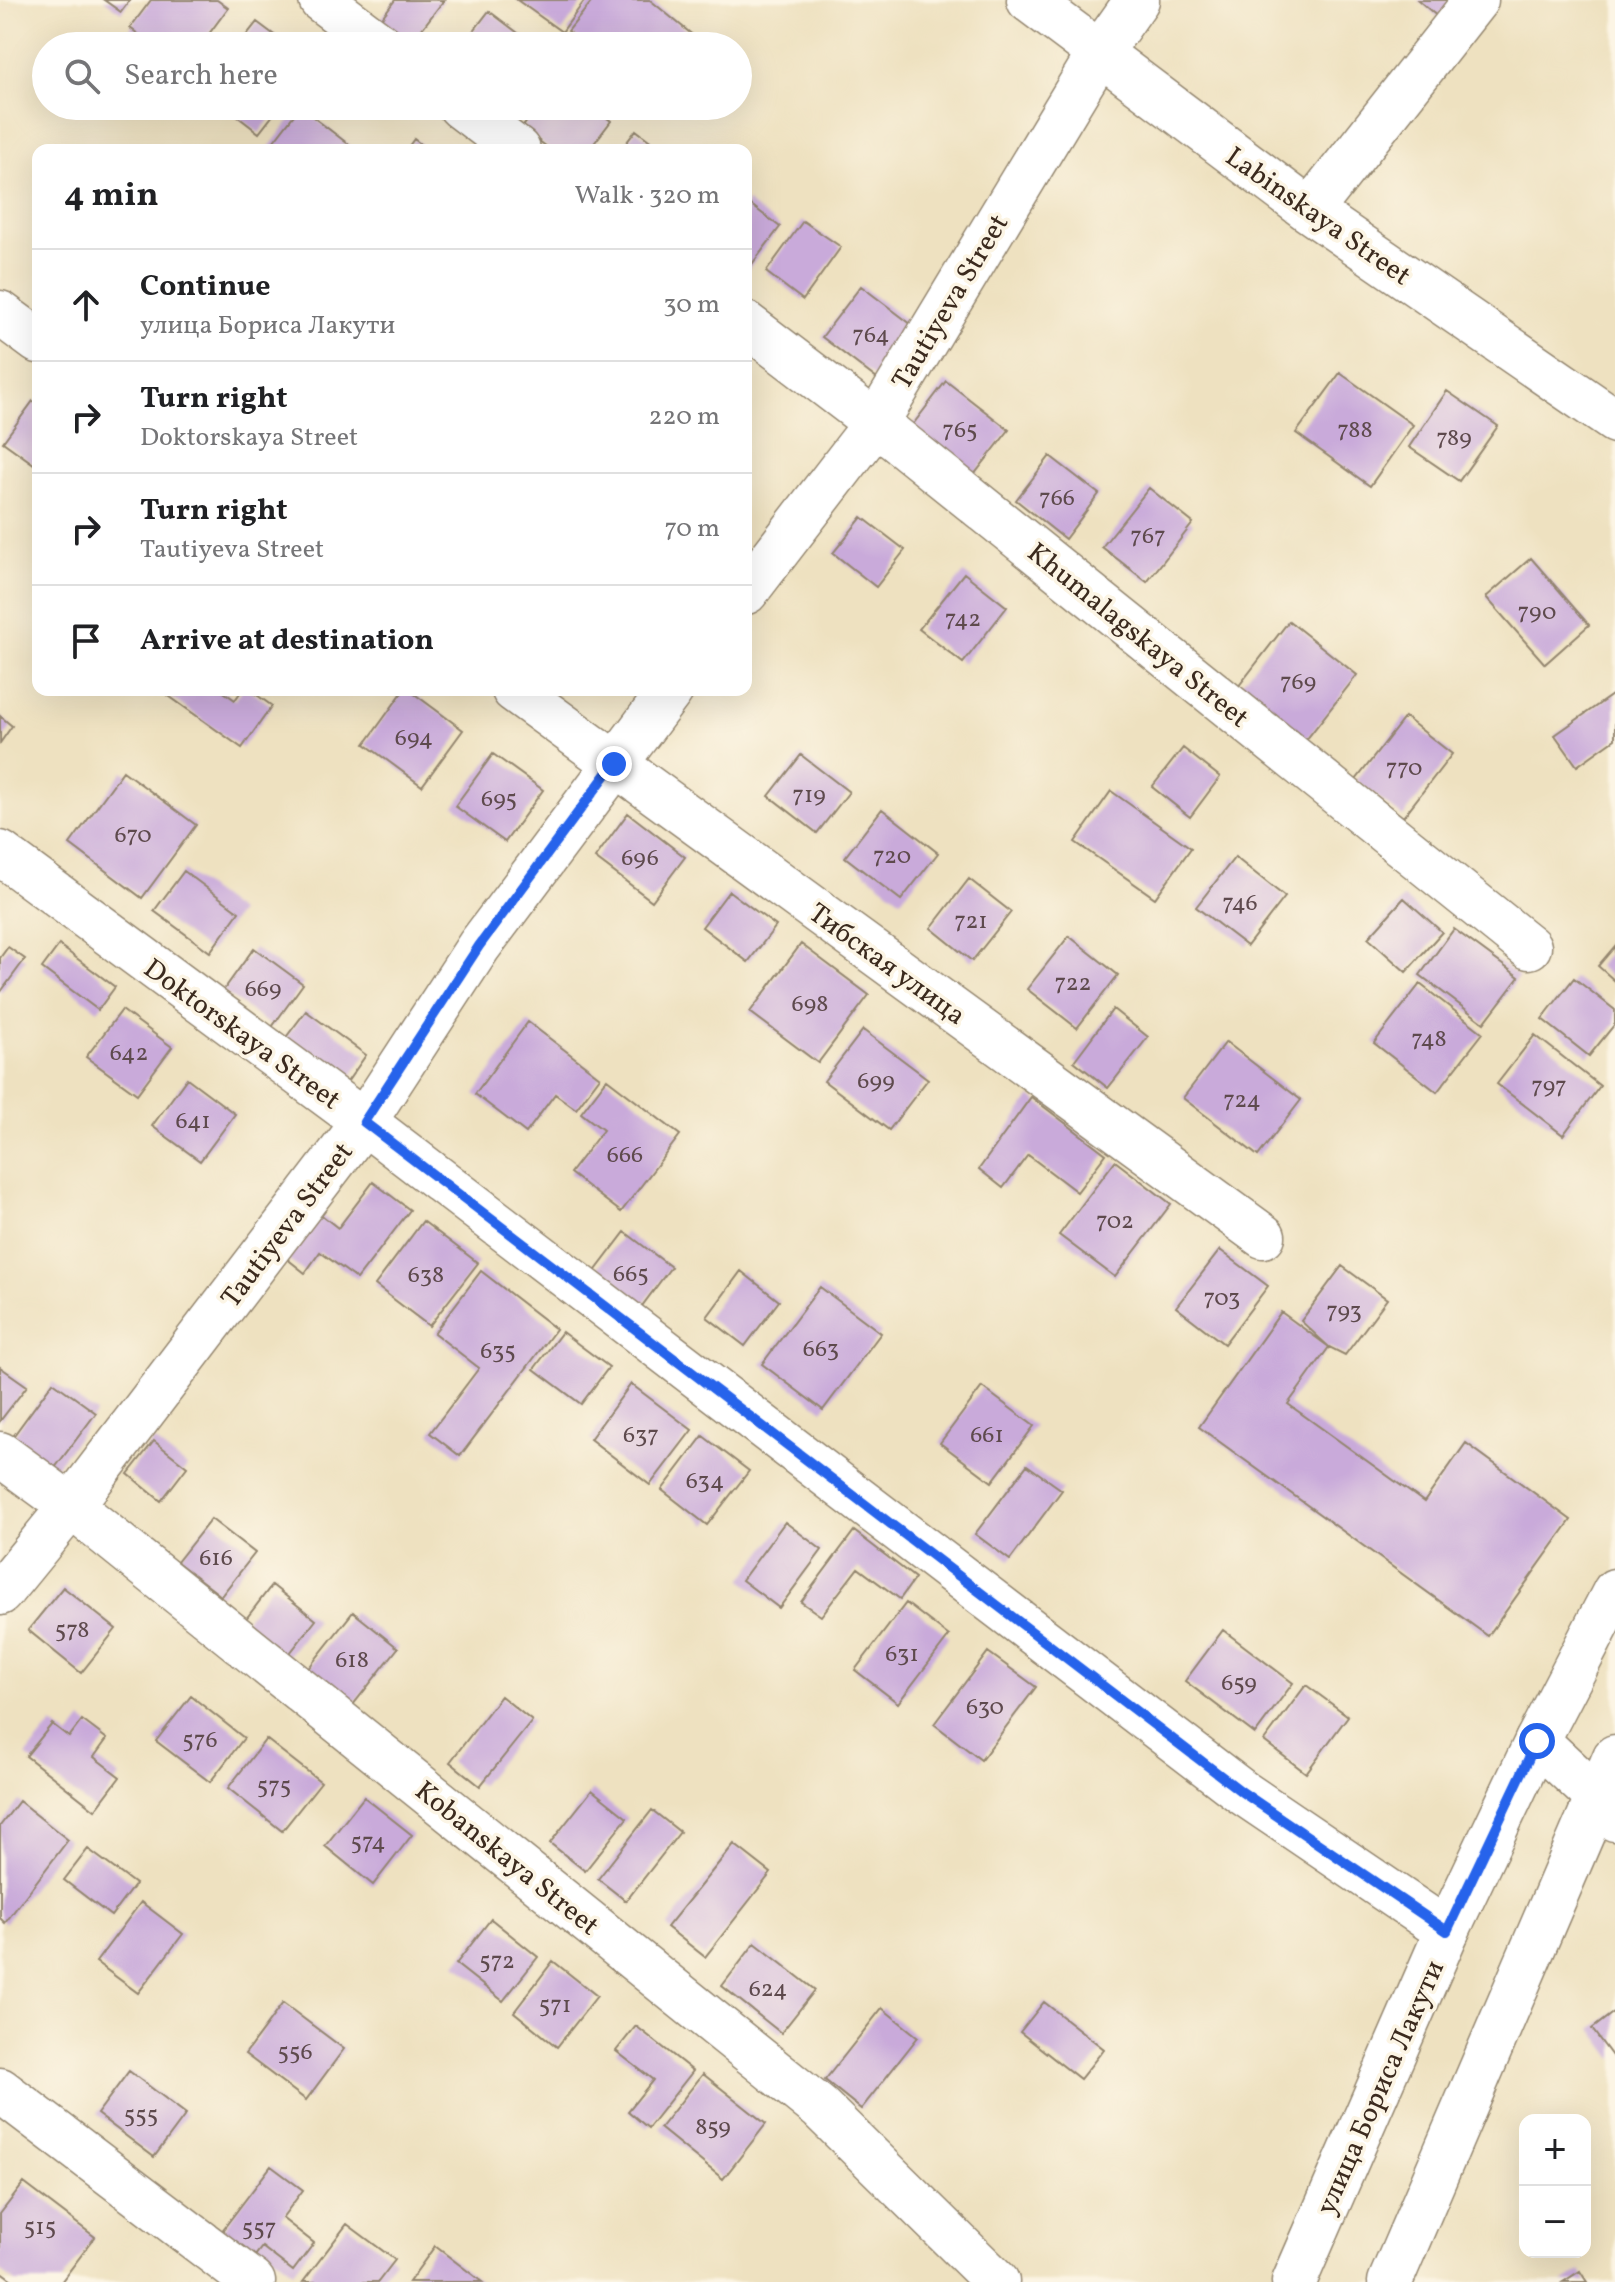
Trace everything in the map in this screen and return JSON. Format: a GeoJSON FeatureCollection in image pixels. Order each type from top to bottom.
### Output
{"type":"FeatureCollection","features":[{"type":"Feature","properties":{"kind":"street"},"geometry":{"type":"LineString","coordinates":[[321,0],[363,32]]}},
{"type":"Feature","properties":{"kind":"street","name":"Labinskaya Street"},"geometry":{"type":"LineString","coordinates":[[1029,0],[1310,211],[1615,421]]}},
{"type":"Feature","properties":{"kind":"street","name":"Tautiyeva Street"},"geometry":{"type":"LineString","coordinates":[[752,584],[876,423],[1099,54],[1137,0]]}},
{"type":"Feature","properties":{"kind":"street"},"geometry":{"type":"LineString","coordinates":[[1310,211],[1476,0]]}},
{"type":"Feature","properties":{"kind":"street"},"geometry":{"type":"LineString","coordinates":[[478,120],[510,144]]}},
{"type":"Feature","properties":{"kind":"street"},"geometry":{"type":"LineString","coordinates":[[0,313],[32,337]]}},
{"type":"Feature","properties":{"kind":"street","name":"Khumalagskaya Street"},"geometry":{"type":"LineString","coordinates":[[752,329],[876,423],[1529,947]]}},
{"type":"Feature","properties":{"kind":"street","name":"Тибская улица"},"geometry":{"type":"LineString","coordinates":[[522,696],[1263,1236]]}},
{"type":"Feature","properties":{"kind":"street","name":"Tautiyeva Street"},"geometry":{"type":"LineString","coordinates":[[0,1593],[71,1506],[364,1122],[479,946],[666,696]]}},
{"type":"Feature","properties":{"kind":"street","name":"Doktorskaya Street"},"geometry":{"type":"LineString","coordinates":[[0,853],[364,1122],[1242,1792],[1447,1931]]}},
{"type":"Feature","properties":{"kind":"street","name":"Kobanskaya Street"},"geometry":{"type":"LineString","coordinates":[[0,1454],[71,1506],[820,2108],[997,2282]]}},
{"type":"Feature","properties":{"kind":"street","name":"улица Бориса Лакути"},"geometry":{"type":"LineString","coordinates":[[1294,2282],[1447,1931],[1537,1741],[1615,1591]]}},
{"type":"Feature","properties":{"kind":"street"},"geometry":{"type":"LineString","coordinates":[[1537,1741],[1606,1807]]}},
{"type":"Feature","properties":{"kind":"street"},"geometry":{"type":"LineString","coordinates":[[1390,2282],[1606,1807],[1615,1757]]}},
{"type":"Feature","properties":{"kind":"street"},"geometry":{"type":"LineString","coordinates":[[0,2090],[253,2282]]}},
{"type":"Feature","properties":{"kind":"building"},"geometry":{"type":"Polygon","coordinates":[[[104,0],[130,0],[121,12],[104,0]]]}},
{"type":"Feature","properties":{"kind":"building"},"geometry":{"type":"Polygon","coordinates":[[[151,0],[217,0],[228,8],[210,32],[136,32],[130,28],[151,0]]]}},
{"type":"Feature","properties":{"kind":"building"},"geometry":{"type":"Polygon","coordinates":[[[395,0],[444,0],[419,32],[396,32],[380,20],[395,0]]]}},
{"type":"Feature","properties":{"kind":"building"},"geometry":{"type":"Polygon","coordinates":[[[517,0],[585,0],[562,32],[517,0]]]}},
{"type":"Feature","properties":{"kind":"building"},"geometry":{"type":"Polygon","coordinates":[[[593,0],[650,0],[689,32],[569,32],[593,0]]]}},
{"type":"Feature","properties":{"kind":"building"},"geometry":{"type":"Polygon","coordinates":[[[1418,0],[1453,0],[1438,17],[1418,0]]]}},
{"type":"Feature","properties":{"kind":"building"},"geometry":{"type":"Polygon","coordinates":[[[489,11],[517,32],[473,32],[489,11]]]}},
{"type":"Feature","properties":{"kind":"building"},"geometry":{"type":"Polygon","coordinates":[[[257,22],[270,32],[249,32],[257,22]]]}},
{"type":"Feature","properties":{"kind":"building"},"geometry":{"type":"Polygon","coordinates":[[[242,120],[269,120],[259,133],[242,120]]]}},
{"type":"Feature","properties":{"kind":"building"},"geometry":{"type":"Polygon","coordinates":[[[290,120],[317,120],[348,144],[272,144],[290,120]]]}},
{"type":"Feature","properties":{"kind":"building"},"geometry":{"type":"Polygon","coordinates":[[[528,120],[611,121],[594,144],[543,144],[522,128],[528,120]]]}},
{"type":"Feature","properties":{"kind":"building"},"geometry":{"type":"Polygon","coordinates":[[[636,130],[654,144],[626,144],[636,130]]]}},
{"type":"Feature","properties":{"kind":"building"},"geometry":{"type":"Polygon","coordinates":[[[752,206],[780,227],[752,264],[752,206]]]}},
{"type":"Feature","properties":{"kind":"building"},"geometry":{"type":"Polygon","coordinates":[[[803,221],[841,247],[803,300],[766,272],[803,221]]]}},
{"type":"Feature","properties":{"kind":"building"},"geometry":{"type":"Polygon","coordinates":[[[861,286],[920,331],[881,382],[822,337],[861,286]]]}},
{"type":"Feature","properties":{"kind":"building"},"geometry":{"type":"Polygon","coordinates":[[[1340,373],[1413,425],[1370,486],[1296,433],[1340,373]]]}},
{"type":"Feature","properties":{"kind":"building"},"geometry":{"type":"Polygon","coordinates":[[[946,381],[1009,430],[973,476],[911,427],[946,381]]]}},
{"type":"Feature","properties":{"kind":"building"},"geometry":{"type":"Polygon","coordinates":[[[1447,391],[1498,426],[1459,481],[1409,447],[1447,391]]]}},
{"type":"Feature","properties":{"kind":"building"},"geometry":{"type":"Polygon","coordinates":[[[32,402],[32,463],[3,442],[32,402]]]}},
{"type":"Feature","properties":{"kind":"building"},"geometry":{"type":"Polygon","coordinates":[[[1050,456],[1099,494],[1065,539],[1016,500],[1050,456]]]}},
{"type":"Feature","properties":{"kind":"building"},"geometry":{"type":"Polygon","coordinates":[[[1149,488],[1193,523],[1147,582],[1102,547],[1149,488]]]}},
{"type":"Feature","properties":{"kind":"building"},"geometry":{"type":"Polygon","coordinates":[[[862,517],[905,550],[876,587],[833,553],[862,517]]]}},
{"type":"Feature","properties":{"kind":"building"},"geometry":{"type":"Polygon","coordinates":[[[1531,558],[1589,625],[1545,664],[1486,597],[1531,558]]]}},
{"type":"Feature","properties":{"kind":"building"},"geometry":{"type":"Polygon","coordinates":[[[964,573],[1007,607],[963,663],[919,629],[964,573]]]}},
{"type":"Feature","properties":{"kind":"building"},"geometry":{"type":"Polygon","coordinates":[[[1289,621],[1357,675],[1306,740],[1238,687],[1289,621]]]}},
{"type":"Feature","properties":{"kind":"building"},"geometry":{"type":"Polygon","coordinates":[[[1615,693],[1615,739],[1577,766],[1555,735],[1615,693]]]}},
{"type":"Feature","properties":{"kind":"building"},"geometry":{"type":"Polygon","coordinates":[[[169,696],[229,696],[235,700],[238,696],[258,696],[272,706],[242,748],[169,696]]]}},
{"type":"Feature","properties":{"kind":"building"},"geometry":{"type":"Polygon","coordinates":[[[400,696],[417,696],[463,730],[422,786],[365,744],[400,696]]]}},
{"type":"Feature","properties":{"kind":"building"},"geometry":{"type":"Polygon","coordinates":[[[0,716],[12,726],[0,743],[0,716]]]}},
{"type":"Feature","properties":{"kind":"building"},"geometry":{"type":"Polygon","coordinates":[[[1405,717],[1452,754],[1403,817],[1356,780],[1405,717]]]}},
{"type":"Feature","properties":{"kind":"building"},"geometry":{"type":"Polygon","coordinates":[[[1183,748],[1220,777],[1190,817],[1152,787],[1183,748]]]}},
{"type":"Feature","properties":{"kind":"building"},"geometry":{"type":"Polygon","coordinates":[[[493,754],[543,790],[505,842],[455,806],[493,754]]]}},
{"type":"Feature","properties":{"kind":"building"},"geometry":{"type":"Polygon","coordinates":[[[801,755],[849,792],[817,833],[769,796],[801,755]]]}},
{"type":"Feature","properties":{"kind":"building"},"geometry":{"type":"Polygon","coordinates":[[[123,771],[196,825],[142,898],[70,844],[123,771]]]}},
{"type":"Feature","properties":{"kind":"building"},"geometry":{"type":"Polygon","coordinates":[[[1111,791],[1191,848],[1155,898],[1075,842],[1111,791]]]}},
{"type":"Feature","properties":{"kind":"building"},"geometry":{"type":"Polygon","coordinates":[[[882,809],[938,853],[901,900],[845,857],[882,809]]]}},
{"type":"Feature","properties":{"kind":"building"},"geometry":{"type":"Polygon","coordinates":[[[628,813],[685,857],[652,901],[595,858],[628,813]]]}},
{"type":"Feature","properties":{"kind":"building"},"geometry":{"type":"Polygon","coordinates":[[[1235,857],[1285,897],[1247,946],[1196,907],[1235,857]]]}},
{"type":"Feature","properties":{"kind":"building"},"geometry":{"type":"Polygon","coordinates":[[[184,871],[239,912],[210,952],[154,911],[184,871]]]}},
{"type":"Feature","properties":{"kind":"building"},"geometry":{"type":"Polygon","coordinates":[[[969,879],[1011,912],[972,961],[931,928],[969,879]]]}},
{"type":"Feature","properties":{"kind":"building"},"geometry":{"type":"Polygon","coordinates":[[[729,891],[776,926],[748,962],[702,927],[729,891]]]}},
{"type":"Feature","properties":{"kind":"building"},"geometry":{"type":"Polygon","coordinates":[[[1404,898],[1442,932],[1406,972],[1368,938],[1404,898]]]}},
{"type":"Feature","properties":{"kind":"building"},"geometry":{"type":"Polygon","coordinates":[[[1454,929],[1519,977],[1484,1023],[1420,975],[1454,929]]]}},
{"type":"Feature","properties":{"kind":"building"},"geometry":{"type":"Polygon","coordinates":[[[1069,936],[1118,975],[1077,1028],[1027,989],[1069,936]]]}},
{"type":"Feature","properties":{"kind":"building"},"geometry":{"type":"Polygon","coordinates":[[[801,944],[869,995],[818,1063],[750,1012],[801,944]]]}},
{"type":"Feature","properties":{"kind":"building"},"geometry":{"type":"Polygon","coordinates":[[[59,945],[115,987],[98,1010],[42,968],[59,945]]]}},
{"type":"Feature","properties":{"kind":"building"},"geometry":{"type":"Polygon","coordinates":[[[1615,946],[1615,981],[1598,966],[1615,946]]]}},
{"type":"Feature","properties":{"kind":"building"},"geometry":{"type":"Polygon","coordinates":[[[8,947],[25,959],[0,993],[0,958],[8,947]]]}},
{"type":"Feature","properties":{"kind":"building"},"geometry":{"type":"Polygon","coordinates":[[[254,948],[303,984],[272,1027],[223,991],[254,948]]]}},
{"type":"Feature","properties":{"kind":"building"},"geometry":{"type":"Polygon","coordinates":[[[1574,978],[1615,1010],[1615,1024],[1589,1056],[1542,1019],[1574,978]]]}},
{"type":"Feature","properties":{"kind":"building"},"geometry":{"type":"Polygon","coordinates":[[[1420,984],[1483,1033],[1437,1092],[1374,1043],[1420,984]]]}},
{"type":"Feature","properties":{"kind":"building"},"geometry":{"type":"Polygon","coordinates":[[[1113,1009],[1148,1037],[1108,1088],[1074,1061],[1113,1009]]]}},
{"type":"Feature","properties":{"kind":"building"},"geometry":{"type":"Polygon","coordinates":[[[122,1010],[172,1047],[137,1094],[86,1057],[122,1010]]]}},
{"type":"Feature","properties":{"kind":"building"},"geometry":{"type":"Polygon","coordinates":[[[306,1011],[366,1055],[345,1085],[284,1040],[306,1011]]]}},
{"type":"Feature","properties":{"kind":"building"},"geometry":{"type":"Polygon","coordinates":[[[528,1022],[600,1077],[576,1109],[555,1094],[526,1133],[475,1094],[528,1022]]]}},
{"type":"Feature","properties":{"kind":"building"},"geometry":{"type":"Polygon","coordinates":[[[863,1030],[928,1079],[889,1130],[824,1081],[863,1030]]]}},
{"type":"Feature","properties":{"kind":"building"},"geometry":{"type":"Polygon","coordinates":[[[1535,1035],[1600,1086],[1563,1135],[1497,1084],[1535,1035]]]}},
{"type":"Feature","properties":{"kind":"building"},"geometry":{"type":"Polygon","coordinates":[[[1226,1042],[1301,1100],[1258,1156],[1183,1098],[1226,1042]]]}},
{"type":"Feature","properties":{"kind":"building"},"geometry":{"type":"Polygon","coordinates":[[[187,1078],[235,1114],[200,1161],[152,1126],[187,1078]]]}},
{"type":"Feature","properties":{"kind":"building"},"geometry":{"type":"Polygon","coordinates":[[[607,1079],[680,1135],[621,1212],[570,1173],[603,1130],[581,1113],[607,1079]]]}},
{"type":"Feature","properties":{"kind":"building"},"geometry":{"type":"Polygon","coordinates":[[[1031,1097],[1106,1154],[1077,1192],[1028,1155],[1003,1188],[979,1169],[1031,1097]]]}},
{"type":"Feature","properties":{"kind":"building"},"geometry":{"type":"Polygon","coordinates":[[[1115,1161],[1171,1204],[1115,1277],[1059,1235],[1115,1161]]]}},
{"type":"Feature","properties":{"kind":"building"},"geometry":{"type":"Polygon","coordinates":[[[373,1182],[410,1210],[357,1279],[320,1252],[305,1273],[281,1254],[315,1210],[338,1228],[373,1182]]]}},
{"type":"Feature","properties":{"kind":"building"},"geometry":{"type":"Polygon","coordinates":[[[423,1221],[478,1263],[429,1326],[375,1285],[423,1221]]]}},
{"type":"Feature","properties":{"kind":"building"},"geometry":{"type":"Polygon","coordinates":[[[625,1232],[671,1267],[636,1314],[590,1278],[625,1232]]]}},
{"type":"Feature","properties":{"kind":"building"},"geometry":{"type":"Polygon","coordinates":[[[1220,1250],[1268,1286],[1224,1344],[1176,1307],[1220,1250]]]}},
{"type":"Feature","properties":{"kind":"building"},"geometry":{"type":"Polygon","coordinates":[[[1342,1266],[1387,1299],[1345,1355],[1329,1347],[1301,1321],[1342,1266]]]}},
{"type":"Feature","properties":{"kind":"building"},"geometry":{"type":"Polygon","coordinates":[[[481,1271],[556,1329],[460,1456],[430,1433],[479,1368],[434,1333],[481,1271]]]}},
{"type":"Feature","properties":{"kind":"building"},"geometry":{"type":"Polygon","coordinates":[[[741,1271],[779,1301],[745,1346],[707,1317],[741,1271]]]}},
{"type":"Feature","properties":{"kind":"building"},"geometry":{"type":"Polygon","coordinates":[[[820,1287],[881,1333],[823,1410],[762,1364],[820,1287]]]}},
{"type":"Feature","properties":{"kind":"building"},"geometry":{"type":"Polygon","coordinates":[[[1281,1312],[1329,1347],[1288,1404],[1424,1502],[1466,1443],[1571,1520],[1488,1636],[1199,1427],[1281,1312]]]}},
{"type":"Feature","properties":{"kind":"building"},"geometry":{"type":"Polygon","coordinates":[[[562,1332],[609,1367],[581,1404],[534,1369],[562,1332]]]}},
{"type":"Feature","properties":{"kind":"building"},"geometry":{"type":"Polygon","coordinates":[[[0,1367],[27,1386],[0,1421],[0,1367]]]}},
{"type":"Feature","properties":{"kind":"building"},"geometry":{"type":"Polygon","coordinates":[[[53,1382],[96,1413],[51,1473],[9,1442],[53,1382]]]}},
{"type":"Feature","properties":{"kind":"building"},"geometry":{"type":"Polygon","coordinates":[[[631,1384],[692,1430],[650,1485],[590,1439],[631,1384]]]}},
{"type":"Feature","properties":{"kind":"building"},"geometry":{"type":"Polygon","coordinates":[[[982,1387],[1034,1426],[992,1482],[940,1443],[982,1387]]]}},
{"type":"Feature","properties":{"kind":"building"},"geometry":{"type":"Polygon","coordinates":[[[703,1436],[749,1471],[707,1525],[662,1490],[703,1436]]]}},
{"type":"Feature","properties":{"kind":"building"},"geometry":{"type":"Polygon","coordinates":[[[154,1441],[187,1467],[161,1501],[128,1474],[154,1441]]]}},
{"type":"Feature","properties":{"kind":"building"},"geometry":{"type":"Polygon","coordinates":[[[1027,1465],[1062,1490],[1010,1560],[975,1534],[1027,1465]]]}},
{"type":"Feature","properties":{"kind":"building"},"geometry":{"type":"Polygon","coordinates":[[[211,1519],[255,1553],[221,1596],[177,1562],[211,1519]]]}},
{"type":"Feature","properties":{"kind":"building"},"geometry":{"type":"Polygon","coordinates":[[[785,1522],[822,1550],[779,1608],[742,1580],[785,1522]]]}},
{"type":"Feature","properties":{"kind":"building"},"geometry":{"type":"Polygon","coordinates":[[[854,1531],[915,1578],[900,1599],[858,1568],[821,1616],[801,1602],[854,1531]]]}},
{"type":"Feature","properties":{"kind":"building"},"geometry":{"type":"Polygon","coordinates":[[[272,1585],[316,1620],[286,1658],[242,1624],[272,1585]]]}},
{"type":"Feature","properties":{"kind":"building"},"geometry":{"type":"Polygon","coordinates":[[[63,1587],[116,1629],[81,1673],[28,1630],[63,1587]]]}},
{"type":"Feature","properties":{"kind":"building"},"geometry":{"type":"Polygon","coordinates":[[[906,1603],[949,1636],[898,1703],[855,1670],[906,1603]]]}},
{"type":"Feature","properties":{"kind":"building"},"geometry":{"type":"Polygon","coordinates":[[[353,1612],[398,1648],[352,1706],[307,1670],[353,1612]]]}},
{"type":"Feature","properties":{"kind":"building"},"geometry":{"type":"Polygon","coordinates":[[[1223,1630],[1293,1683],[1255,1734],[1185,1681],[1223,1630]]]}},
{"type":"Feature","properties":{"kind":"building"},"geometry":{"type":"Polygon","coordinates":[[[988,1652],[1036,1687],[981,1760],[934,1724],[988,1652]]]}},
{"type":"Feature","properties":{"kind":"building"},"geometry":{"type":"Polygon","coordinates":[[[1306,1685],[1348,1716],[1306,1773],[1264,1741],[1306,1685]]]}},
{"type":"Feature","properties":{"kind":"building"},"geometry":{"type":"Polygon","coordinates":[[[191,1696],[244,1738],[210,1782],[156,1741],[191,1696]]]}},
{"type":"Feature","properties":{"kind":"building"},"geometry":{"type":"Polygon","coordinates":[[[501,1696],[532,1721],[480,1786],[450,1762],[501,1696]]]}},
{"type":"Feature","properties":{"kind":"building"},"geometry":{"type":"Polygon","coordinates":[[[82,1720],[107,1739],[94,1757],[120,1777],[95,1810],[26,1756],[52,1724],[69,1737],[82,1720]]]}},
{"type":"Feature","properties":{"kind":"building"},"geometry":{"type":"Polygon","coordinates":[[[266,1739],[321,1782],[282,1831],[228,1788],[266,1739]]]}},
{"type":"Feature","properties":{"kind":"building"},"geometry":{"type":"Polygon","coordinates":[[[592,1790],[627,1818],[585,1871],[550,1843],[592,1790]]]}},
{"type":"Feature","properties":{"kind":"building"},"geometry":{"type":"Polygon","coordinates":[[[364,1797],[412,1835],[373,1885],[325,1846],[364,1797]]]}},
{"type":"Feature","properties":{"kind":"building"},"geometry":{"type":"Polygon","coordinates":[[[19,1801],[68,1840],[5,1923],[0,1918],[0,1826],[19,1801]]]}},
{"type":"Feature","properties":{"kind":"building"},"geometry":{"type":"Polygon","coordinates":[[[652,1810],[680,1832],[626,1901],[598,1879],[652,1810]]]}},
{"type":"Feature","properties":{"kind":"building"},"geometry":{"type":"Polygon","coordinates":[[[734,1844],[771,1873],[705,1957],[667,1927],[734,1844]]]}},
{"type":"Feature","properties":{"kind":"building"},"geometry":{"type":"Polygon","coordinates":[[[88,1849],[135,1884],[111,1916],[64,1880],[88,1849]]]}},
{"type":"Feature","properties":{"kind":"building"},"geometry":{"type":"Polygon","coordinates":[[[141,1902],[183,1934],[138,1993],[96,1962],[141,1902]]]}},
{"type":"Feature","properties":{"kind":"building"},"geometry":{"type":"Polygon","coordinates":[[[491,1919],[538,1957],[503,2001],[456,1964],[491,1919]]]}},
{"type":"Feature","properties":{"kind":"building"},"geometry":{"type":"Polygon","coordinates":[[[755,1943],[815,1990],[781,2033],[722,1986],[755,1943]]]}},
{"type":"Feature","properties":{"kind":"building"},"geometry":{"type":"Polygon","coordinates":[[[553,1961],[597,1996],[557,2047],[514,2012],[553,1961]]]}},
{"type":"Feature","properties":{"kind":"building"},"geometry":{"type":"Polygon","coordinates":[[[1044,2002],[1104,2049],[1080,2079],[1020,2032],[1044,2002]]]}},
{"type":"Feature","properties":{"kind":"building"},"geometry":{"type":"Polygon","coordinates":[[[283,2003],[344,2049],[306,2100],[245,2054],[283,2003]]]}},
{"type":"Feature","properties":{"kind":"building"},"geometry":{"type":"Polygon","coordinates":[[[882,2008],[918,2037],[861,2109],[825,2080],[882,2008]]]}},
{"type":"Feature","properties":{"kind":"building"},"geometry":{"type":"Polygon","coordinates":[[[1615,2011],[1615,2060],[1592,2029],[1615,2011]]]}},
{"type":"Feature","properties":{"kind":"building"},"geometry":{"type":"Polygon","coordinates":[[[636,2026],[693,2071],[648,2128],[628,2111],[653,2080],[616,2051],[636,2026]]]}},
{"type":"Feature","properties":{"kind":"building"},"geometry":{"type":"Polygon","coordinates":[[[129,2071],[186,2114],[154,2157],[97,2114],[129,2071]]]}},
{"type":"Feature","properties":{"kind":"building"},"geometry":{"type":"Polygon","coordinates":[[[703,2074],[766,2124],[723,2179],[660,2128],[703,2074]]]}},
{"type":"Feature","properties":{"kind":"building"},"geometry":{"type":"Polygon","coordinates":[[[271,2166],[303,2190],[282,2218],[314,2243],[293,2271],[262,2247],[251,2261],[218,2236],[271,2166]]]}},
{"type":"Feature","properties":{"kind":"building"},"geometry":{"type":"Polygon","coordinates":[[[24,2183],[95,2237],[61,2282],[15,2282],[0,2271],[0,2214],[24,2183]]]}},
{"type":"Feature","properties":{"kind":"building"},"geometry":{"type":"Polygon","coordinates":[[[347,2224],[395,2260],[378,2282],[303,2282],[347,2224]]]}},
{"type":"Feature","properties":{"kind":"building"},"geometry":{"type":"Polygon","coordinates":[[[435,2246],[482,2282],[409,2282],[435,2246]]]}},
{"type":"Feature","properties":{"kind":"building"},"geometry":{"type":"Polygon","coordinates":[[[1580,2271],[1587,2282],[1563,2282],[1580,2271]]]}},
{"type":"Feature","properties":{"kind":"route"},"geometry":{"type":"LineString","coordinates":[[614,764],[479,946],[364,1122],[1242,1792],[1447,1931],[1537,1741]]}}]}
